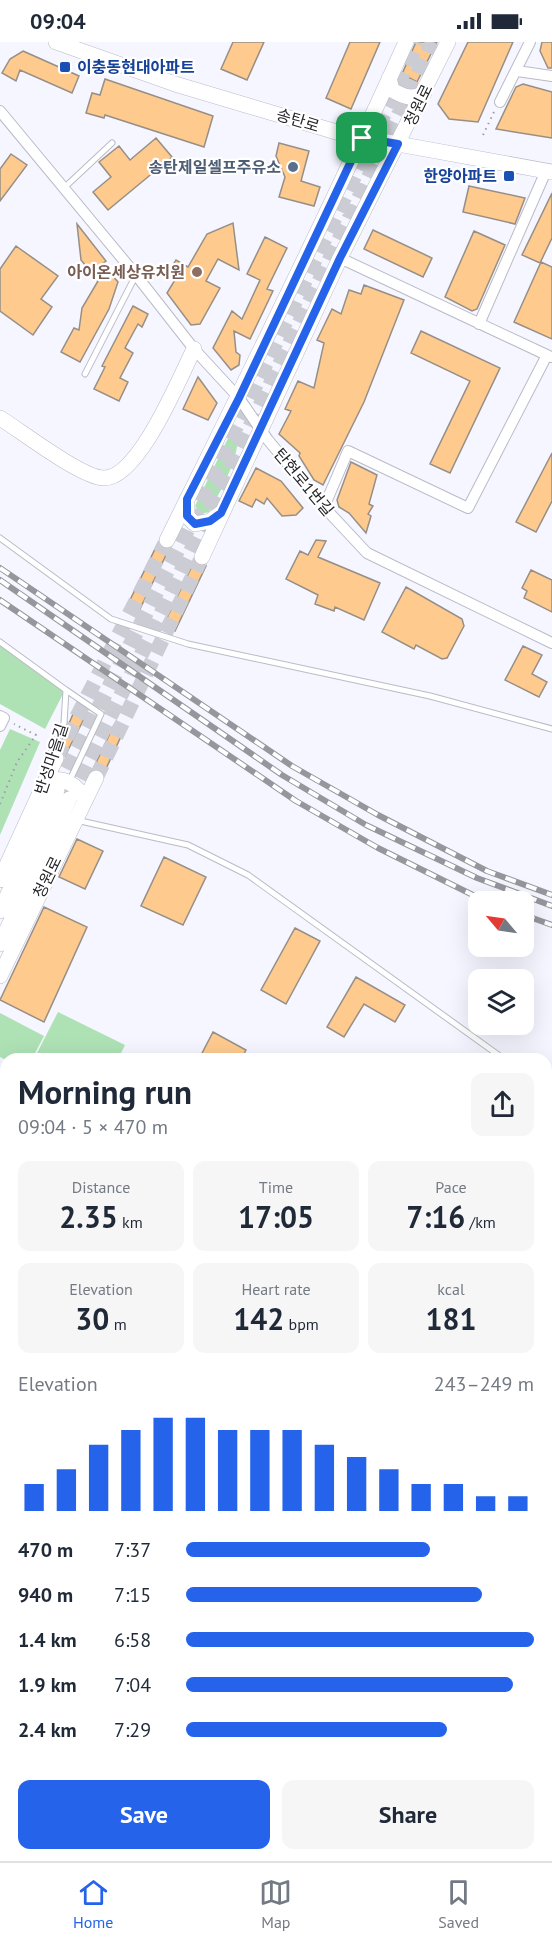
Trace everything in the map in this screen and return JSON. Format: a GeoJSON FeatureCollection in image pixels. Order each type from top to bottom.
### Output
{"type":"FeatureCollection","features":[{"type":"Feature","properties":{"kind":"main road","name":"송탄로"},"geometry":{"type":"LineString","coordinates":[[56,42],[175,84],[362,138],[549,171]]}},
{"type":"Feature","properties":{"kind":"main road"},"geometry":{"type":"LineString","coordinates":[[167,540],[239,398],[406,42]]}},
{"type":"Feature","properties":{"kind":"main road","name":"청원로"},"geometry":{"type":"LineString","coordinates":[[202,557],[340,258],[448,42]]}},
{"type":"Feature","properties":{"kind":"main road"},"geometry":{"type":"LineString","coordinates":[[389,78],[392,90],[402,96],[414,99],[424,93]]}},
{"type":"Feature","properties":{"kind":"main road"},"geometry":{"type":"LineString","coordinates":[[0,417],[81,471],[104,478],[120,473],[138,454],[151,434],[194,349]]}},
{"type":"Feature","properties":{"kind":"main road"},"geometry":{"type":"LineString","coordinates":[[187,499],[187,516],[195,524],[210,521],[221,513]]}},
{"type":"Feature","properties":{"kind":"main road","name":"청원로"},"geometry":{"type":"LineString","coordinates":[[0,976],[75,820],[56,758]]}},
{"type":"Feature","properties":{"kind":"main road","name":"청원로"},"geometry":{"type":"LineString","coordinates":[[0,880],[36,802],[96,778]]}},
{"type":"Feature","properties":{"kind":"main road","name":"청원로"},"geometry":{"type":"LineString","coordinates":[[0,911],[65,791]]}},
{"type":"Feature","properties":{"kind":"main road","name":"청원로"},"geometry":{"type":"LineString","coordinates":[[0,945],[65,791]]}},
{"type":"Feature","properties":{"kind":"street"},"geometry":{"type":"LineString","coordinates":[[500,102],[530,42]]}},
{"type":"Feature","properties":{"kind":"street"},"geometry":{"type":"LineString","coordinates":[[517,71],[552,76]]}},
{"type":"Feature","properties":{"kind":"street","name":"탄현로1번길"},"geometry":{"type":"LineString","coordinates":[[0,111],[65,187],[194,349],[239,398],[260,429],[324,507],[367,553],[552,643]]}},
{"type":"Feature","properties":{"kind":"street","name":"송탄로"},"geometry":{"type":"LineString","coordinates":[[479,324],[549,171]]}},
{"type":"Feature","properties":{"kind":"street"},"geometry":{"type":"LineString","coordinates":[[324,507],[348,451],[468,507],[549,356],[340,258]]}},
{"type":"Feature","properties":{"kind":"lane"},"geometry":{"type":"LineString","coordinates":[[65,187],[112,143]]}},
{"type":"Feature","properties":{"kind":"lane"},"geometry":{"type":"LineString","coordinates":[[85,374],[136,275]]}},
{"type":"Feature","properties":{"kind":"lane"},"geometry":{"type":"LineString","coordinates":[[0,538],[111,619],[188,644],[430,696],[552,729]]}},
{"type":"Feature","properties":{"kind":"lane"},"geometry":{"type":"LineString","coordinates":[[0,642],[101,714],[65,791]]}},
{"type":"Feature","properties":{"kind":"lane","name":"반성마을길"},"geometry":{"type":"LineString","coordinates":[[36,802],[46,764],[64,723],[66,690]]}},
{"type":"Feature","properties":{"kind":"lane"},"geometry":{"type":"LineString","coordinates":[[75,820],[188,845],[248,875],[496,1053]]}},
{"type":"Feature","properties":{"kind":"path"},"geometry":{"type":"LineString","coordinates":[[483,135],[500,102]]}},
{"type":"Feature","properties":{"kind":"path"},"geometry":{"type":"LineString","coordinates":[[0,804],[17,762],[36,735],[1,720]]}},
{"type":"Feature","properties":{"kind":"green space"},"geometry":{"type":"Polygon","coordinates":[[[235,424],[238,434],[231,469],[209,512],[200,514],[195,506],[235,424]]]}},
{"type":"Feature","properties":{"kind":"green space"},"geometry":{"type":"Polygon","coordinates":[[[0,642],[65,690],[45,729],[0,704],[0,642]]]}},
{"type":"Feature","properties":{"kind":"green space"},"geometry":{"type":"Polygon","coordinates":[[[10,729],[40,742],[0,835],[0,750],[10,729]]]}},
{"type":"Feature","properties":{"kind":"green space"},"geometry":{"type":"Polygon","coordinates":[[[58,1012],[125,1045],[121,1053],[37,1053],[58,1012]]]}},
{"type":"Feature","properties":{"kind":"green space"},"geometry":{"type":"Polygon","coordinates":[[[0,1013],[44,1036],[35,1053],[0,1053],[0,1013]]]}},
{"type":"Feature","properties":{"kind":"building"},"geometry":{"type":"Polygon","coordinates":[[[233,42],[264,42],[247,80],[221,69],[233,42]]]}},
{"type":"Feature","properties":{"kind":"building"},"geometry":{"type":"Polygon","coordinates":[[[350,42],[380,42],[351,109],[326,98],[350,42]]]}},
{"type":"Feature","properties":{"kind":"building"},"geometry":{"type":"Polygon","coordinates":[[[416,42],[437,42],[417,82],[402,74],[416,42]]]}},
{"type":"Feature","properties":{"kind":"building"},"geometry":{"type":"Polygon","coordinates":[[[468,42],[513,42],[478,122],[449,119],[438,104],[468,42]]]}},
{"type":"Feature","properties":{"kind":"building"},"geometry":{"type":"Polygon","coordinates":[[[542,42],[552,42],[552,68],[548,68],[540,51],[542,42]]]}},
{"type":"Feature","properties":{"kind":"building"},"geometry":{"type":"Polygon","coordinates":[[[23,51],[79,76],[72,93],[20,70],[16,81],[2,73],[10,59],[23,51]]]}},
{"type":"Feature","properties":{"kind":"building"},"geometry":{"type":"Polygon","coordinates":[[[105,79],[213,116],[204,147],[105,115],[104,118],[86,113],[92,93],[100,95],[105,79]]]}},
{"type":"Feature","properties":{"kind":"building"},"geometry":{"type":"Polygon","coordinates":[[[523,84],[552,92],[552,138],[496,129],[516,87],[523,84]]]}},
{"type":"Feature","properties":{"kind":"building"},"geometry":{"type":"Polygon","coordinates":[[[156,138],[172,157],[108,210],[93,192],[111,177],[99,162],[119,146],[130,160],[156,138]]]}},
{"type":"Feature","properties":{"kind":"building","name":"송탄제일셀프주유소"},"geometry":{"type":"Polygon","coordinates":[[[279,143],[309,151],[301,181],[320,187],[314,206],[279,197],[285,177],[276,156],[279,143]]]}},
{"type":"Feature","properties":{"kind":"building"},"geometry":{"type":"Polygon","coordinates":[[[11,154],[27,165],[0,201],[0,169],[11,154]]]}},
{"type":"Feature","properties":{"kind":"building"},"geometry":{"type":"Polygon","coordinates":[[[469,186],[525,198],[515,224],[463,212],[469,186]]]}},
{"type":"Feature","properties":{"kind":"building"},"geometry":{"type":"Polygon","coordinates":[[[552,193],[552,238],[540,263],[522,255],[552,193]]]}},
{"type":"Feature","properties":{"kind":"building","name":"아이온세상유치원"},"geometry":{"type":"Polygon","coordinates":[[[233,223],[239,270],[218,259],[206,281],[220,288],[200,324],[191,325],[167,293],[178,275],[170,270],[176,260],[188,267],[207,234],[233,223]]]}},
{"type":"Feature","properties":{"kind":"building"},"geometry":{"type":"Polygon","coordinates":[[[77,224],[106,261],[102,264],[118,282],[109,309],[80,362],[61,352],[74,328],[79,330],[82,308],[98,281],[81,260],[77,224]]]}},
{"type":"Feature","properties":{"kind":"building"},"geometry":{"type":"Polygon","coordinates":[[[373,230],[432,258],[423,277],[364,249],[373,230]]]}},
{"type":"Feature","properties":{"kind":"building"},"geometry":{"type":"Polygon","coordinates":[[[474,231],[505,245],[477,309],[472,311],[445,297],[474,231]]]}},
{"type":"Feature","properties":{"kind":"building"},"geometry":{"type":"Polygon","coordinates":[[[265,237],[287,248],[267,289],[273,291],[250,339],[234,331],[236,352],[240,355],[239,365],[231,370],[213,348],[232,311],[242,319],[260,280],[247,274],[265,237]]]}},
{"type":"Feature","properties":{"kind":"building"},"geometry":{"type":"Polygon","coordinates":[[[16,246],[58,276],[41,299],[52,307],[33,335],[0,311],[0,269],[16,246]]]}},
{"type":"Feature","properties":{"kind":"building"},"geometry":{"type":"Polygon","coordinates":[[[541,262],[552,267],[552,339],[514,322],[541,262]]]}},
{"type":"Feature","properties":{"kind":"building"},"geometry":{"type":"Polygon","coordinates":[[[364,285],[404,300],[364,402],[323,485],[314,480],[299,456],[300,453],[279,434],[291,411],[285,409],[298,381],[314,388],[324,343],[317,340],[332,309],[341,314],[349,290],[361,294],[364,285]]]}},
{"type":"Feature","properties":{"kind":"building"},"geometry":{"type":"Polygon","coordinates":[[[133,306],[148,314],[142,327],[138,324],[125,348],[133,353],[120,378],[128,382],[119,401],[94,389],[105,367],[102,366],[133,306]]]}},
{"type":"Feature","properties":{"kind":"building"},"geometry":{"type":"Polygon","coordinates":[[[421,331],[500,368],[450,473],[430,464],[470,381],[411,353],[421,331]]]}},
{"type":"Feature","properties":{"kind":"building"},"geometry":{"type":"Polygon","coordinates":[[[198,377],[217,403],[208,420],[183,409],[198,377]]]}},
{"type":"Feature","properties":{"kind":"building"},"geometry":{"type":"Polygon","coordinates":[[[552,453],[552,501],[536,532],[516,522],[552,453]]]}},
{"type":"Feature","properties":{"kind":"building"},"geometry":{"type":"Polygon","coordinates":[[[351,462],[377,475],[369,504],[373,506],[368,514],[371,516],[366,533],[349,513],[339,507],[337,500],[351,462]]]}},
{"type":"Feature","properties":{"kind":"building"},"geometry":{"type":"Polygon","coordinates":[[[256,468],[281,481],[303,508],[296,515],[282,516],[267,498],[264,504],[256,499],[252,507],[239,501],[256,468]]]}},
{"type":"Feature","properties":{"kind":"building"},"geometry":{"type":"Polygon","coordinates":[[[316,540],[326,541],[318,557],[380,583],[364,620],[335,607],[334,611],[315,604],[318,595],[286,579],[300,551],[308,555],[316,540]]]}},
{"type":"Feature","properties":{"kind":"building"},"geometry":{"type":"Polygon","coordinates":[[[158,543],[162,548],[169,549],[138,613],[126,608],[158,543]]]}},
{"type":"Feature","properties":{"kind":"building"},"geometry":{"type":"Polygon","coordinates":[[[194,562],[198,566],[206,566],[175,631],[163,626],[194,562]]]}},
{"type":"Feature","properties":{"kind":"building"},"geometry":{"type":"Polygon","coordinates":[[[531,570],[552,580],[552,612],[524,598],[527,591],[522,588],[531,570]]]}},
{"type":"Feature","properties":{"kind":"building"},"geometry":{"type":"Polygon","coordinates":[[[406,587],[462,619],[464,626],[447,658],[442,659],[416,645],[414,649],[382,632],[406,587]]]}},
{"type":"Feature","properties":{"kind":"building"},"geometry":{"type":"Polygon","coordinates":[[[523,646],[542,655],[532,674],[547,682],[539,697],[505,680],[523,646]]]}},
{"type":"Feature","properties":{"kind":"building"},"geometry":{"type":"Polygon","coordinates":[[[76,707],[87,713],[65,756],[58,749],[76,707]]]}},
{"type":"Feature","properties":{"kind":"building"},"geometry":{"type":"Polygon","coordinates":[[[114,725],[124,730],[104,773],[93,769],[114,725]]]}},
{"type":"Feature","properties":{"kind":"building"},"geometry":{"type":"Polygon","coordinates":[[[77,839],[103,851],[85,889],[59,877],[77,839]]]}},
{"type":"Feature","properties":{"kind":"building"},"geometry":{"type":"Polygon","coordinates":[[[164,857],[206,877],[183,925],[141,906],[164,857]]]}},
{"type":"Feature","properties":{"kind":"building"},"geometry":{"type":"Polygon","coordinates":[[[44,907],[87,927],[44,1022],[0,1000],[44,907]]]}},
{"type":"Feature","properties":{"kind":"building"},"geometry":{"type":"Polygon","coordinates":[[[295,928],[320,941],[286,1004],[261,990],[295,928]]]}},
{"type":"Feature","properties":{"kind":"building"},"geometry":{"type":"Polygon","coordinates":[[[356,977],[405,1005],[395,1022],[364,1004],[344,1037],[327,1027],[356,977]]]}},
{"type":"Feature","properties":{"kind":"building"},"geometry":{"type":"Polygon","coordinates":[[[213,1032],[246,1050],[244,1053],[202,1053],[213,1032]]]}},
{"type":"Feature","properties":{"kind":"tunnel"},"geometry":{"type":"LineString","coordinates":[[57,790],[179,548],[418,42]]}},
{"type":"Feature","properties":{"kind":"tunnel"},"geometry":{"type":"LineString","coordinates":[[69,799],[148,641],[433,42]]}},
{"type":"Feature","properties":{"kind":"tunnel"},"geometry":{"type":"LineString","coordinates":[[56,758],[167,540]]}},
{"type":"Feature","properties":{"kind":"tunnel"},"geometry":{"type":"LineString","coordinates":[[96,778],[202,557]]}},
{"type":"Feature","properties":{"kind":"railway"},"geometry":{"type":"LineString","coordinates":[[0,568],[292,766],[378,815],[487,871],[552,895]]}},
{"type":"Feature","properties":{"kind":"railway"},"geometry":{"type":"LineString","coordinates":[[0,580],[282,775],[366,825],[477,878],[552,906]]}},
{"type":"Feature","properties":{"kind":"railway"},"geometry":{"type":"LineString","coordinates":[[0,600],[296,801],[378,848],[468,893]]}},
{"type":"Feature","properties":{"kind":"railway"},"geometry":{"type":"LineString","coordinates":[[534,919],[552,925]]}},
{"type":"Feature","properties":{"kind":"place","name":"이충동현대아파트"},"geometry":{"type":"Point","coordinates":[65,67]}},
{"type":"Feature","properties":{"kind":"place","name":"송탄제일셀프주유소"},"geometry":{"type":"Point","coordinates":[293,167]}},
{"type":"Feature","properties":{"kind":"place","name":"한양아파트"},"geometry":{"type":"Point","coordinates":[509,176]}},
{"type":"Feature","properties":{"kind":"place","name":"아이온세상유치원"},"geometry":{"type":"Point","coordinates":[197,272]}},
{"type":"Feature","properties":{"kind":"route"},"geometry":{"type":"LineString","coordinates":[[362,138],[398,144],[340,258],[221,513],[210,521],[195,524],[187,516],[187,499],[239,398],[362,138]]}}]}
